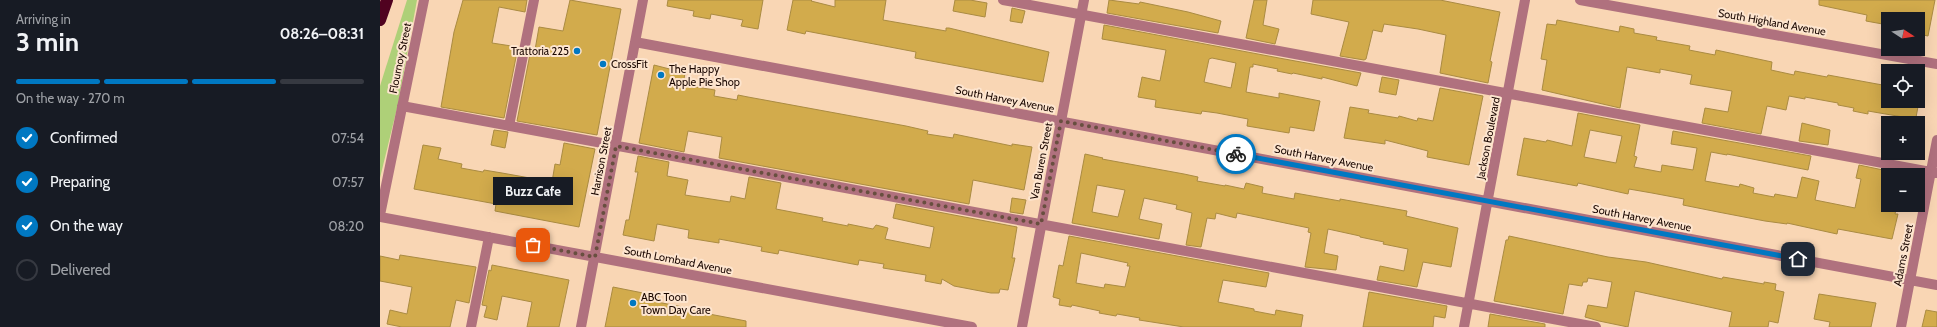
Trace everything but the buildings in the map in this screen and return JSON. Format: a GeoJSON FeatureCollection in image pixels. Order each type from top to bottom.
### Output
{"type":"FeatureCollection","features":[{"type":"Feature","properties":{"kind":"highway"},"geometry":{"type":"LineString","coordinates":[[380,20],[387,0]]}},
{"type":"Feature","properties":{"kind":"street","name":"Flournoy Street"},"geometry":{"type":"LineString","coordinates":[[380,216],[424,0]]}},
{"type":"Feature","properties":{"kind":"street"},"geometry":{"type":"LineString","coordinates":[[510,126],[534,0]]}},
{"type":"Feature","properties":{"kind":"street","name":"Harrison Street"},"geometry":{"type":"LineString","coordinates":[[581,327],[643,0]]}},
{"type":"Feature","properties":{"kind":"street"},"geometry":{"type":"LineString","coordinates":[[1003,0],[1934,172]]}},
{"type":"Feature","properties":{"kind":"street","name":"Van Buren Street"},"geometry":{"type":"LineString","coordinates":[[1022,327],[1084,0]]}},
{"type":"Feature","properties":{"kind":"street","name":"Jackson Boulevard"},"geometry":{"type":"LineString","coordinates":[[1464,327],[1525,0]]}},
{"type":"Feature","properties":{"kind":"street","name":"South Highland Avenue"},"geometry":{"type":"LineString","coordinates":[[1580,0],[1937,64]]}},
{"type":"Feature","properties":{"kind":"street","name":"South Harvey Avenue"},"geometry":{"type":"LineString","coordinates":[[635,42],[1937,285]]}},
{"type":"Feature","properties":{"kind":"street"},"geometry":{"type":"LineString","coordinates":[[402,106],[1596,327]]}},
{"type":"Feature","properties":{"kind":"street","name":"Adams Street"},"geometry":{"type":"LineString","coordinates":[[1901,327],[1934,172],[1937,140]]}},
{"type":"Feature","properties":{"kind":"street","name":"South Lombard Avenue"},"geometry":{"type":"LineString","coordinates":[[380,216],[972,327]]}},
{"type":"Feature","properties":{"kind":"street"},"geometry":{"type":"LineString","coordinates":[[471,327],[489,237]]}},
{"type":"Feature","properties":{"kind":"green space"},"geometry":{"type":"Polygon","coordinates":[[[407,0],[417,0],[398,104],[380,178],[380,86],[407,0]]]}},
{"type":"Feature","properties":{"kind":"way so far"},"geometry":{"type":"LineString","coordinates":[[533,245],[595,257],[616,146],[1041,224],[1061,121],[1236,154]]}},
{"type":"Feature","properties":{"kind":"place","name":"Trattoria 225"},"geometry":{"type":"Point","coordinates":[577,51]}},
{"type":"Feature","properties":{"kind":"place","name":"CrossFit"},"geometry":{"type":"Point","coordinates":[603,64]}},
{"type":"Feature","properties":{"kind":"place","name":"The Happy Apple Pie Shop"},"geometry":{"type":"Point","coordinates":[661,75]}},
{"type":"Feature","properties":{"kind":"place","name":"Buzz Cafe"},"geometry":{"type":"Point","coordinates":[533,245]}},
{"type":"Feature","properties":{"kind":"place","name":"ABC Toon Town Day Care"},"geometry":{"type":"Point","coordinates":[633,303]}},
{"type":"Feature","properties":{"kind":"route"},"geometry":{"type":"LineString","coordinates":[[1236,154],[1798,259]]}}]}
